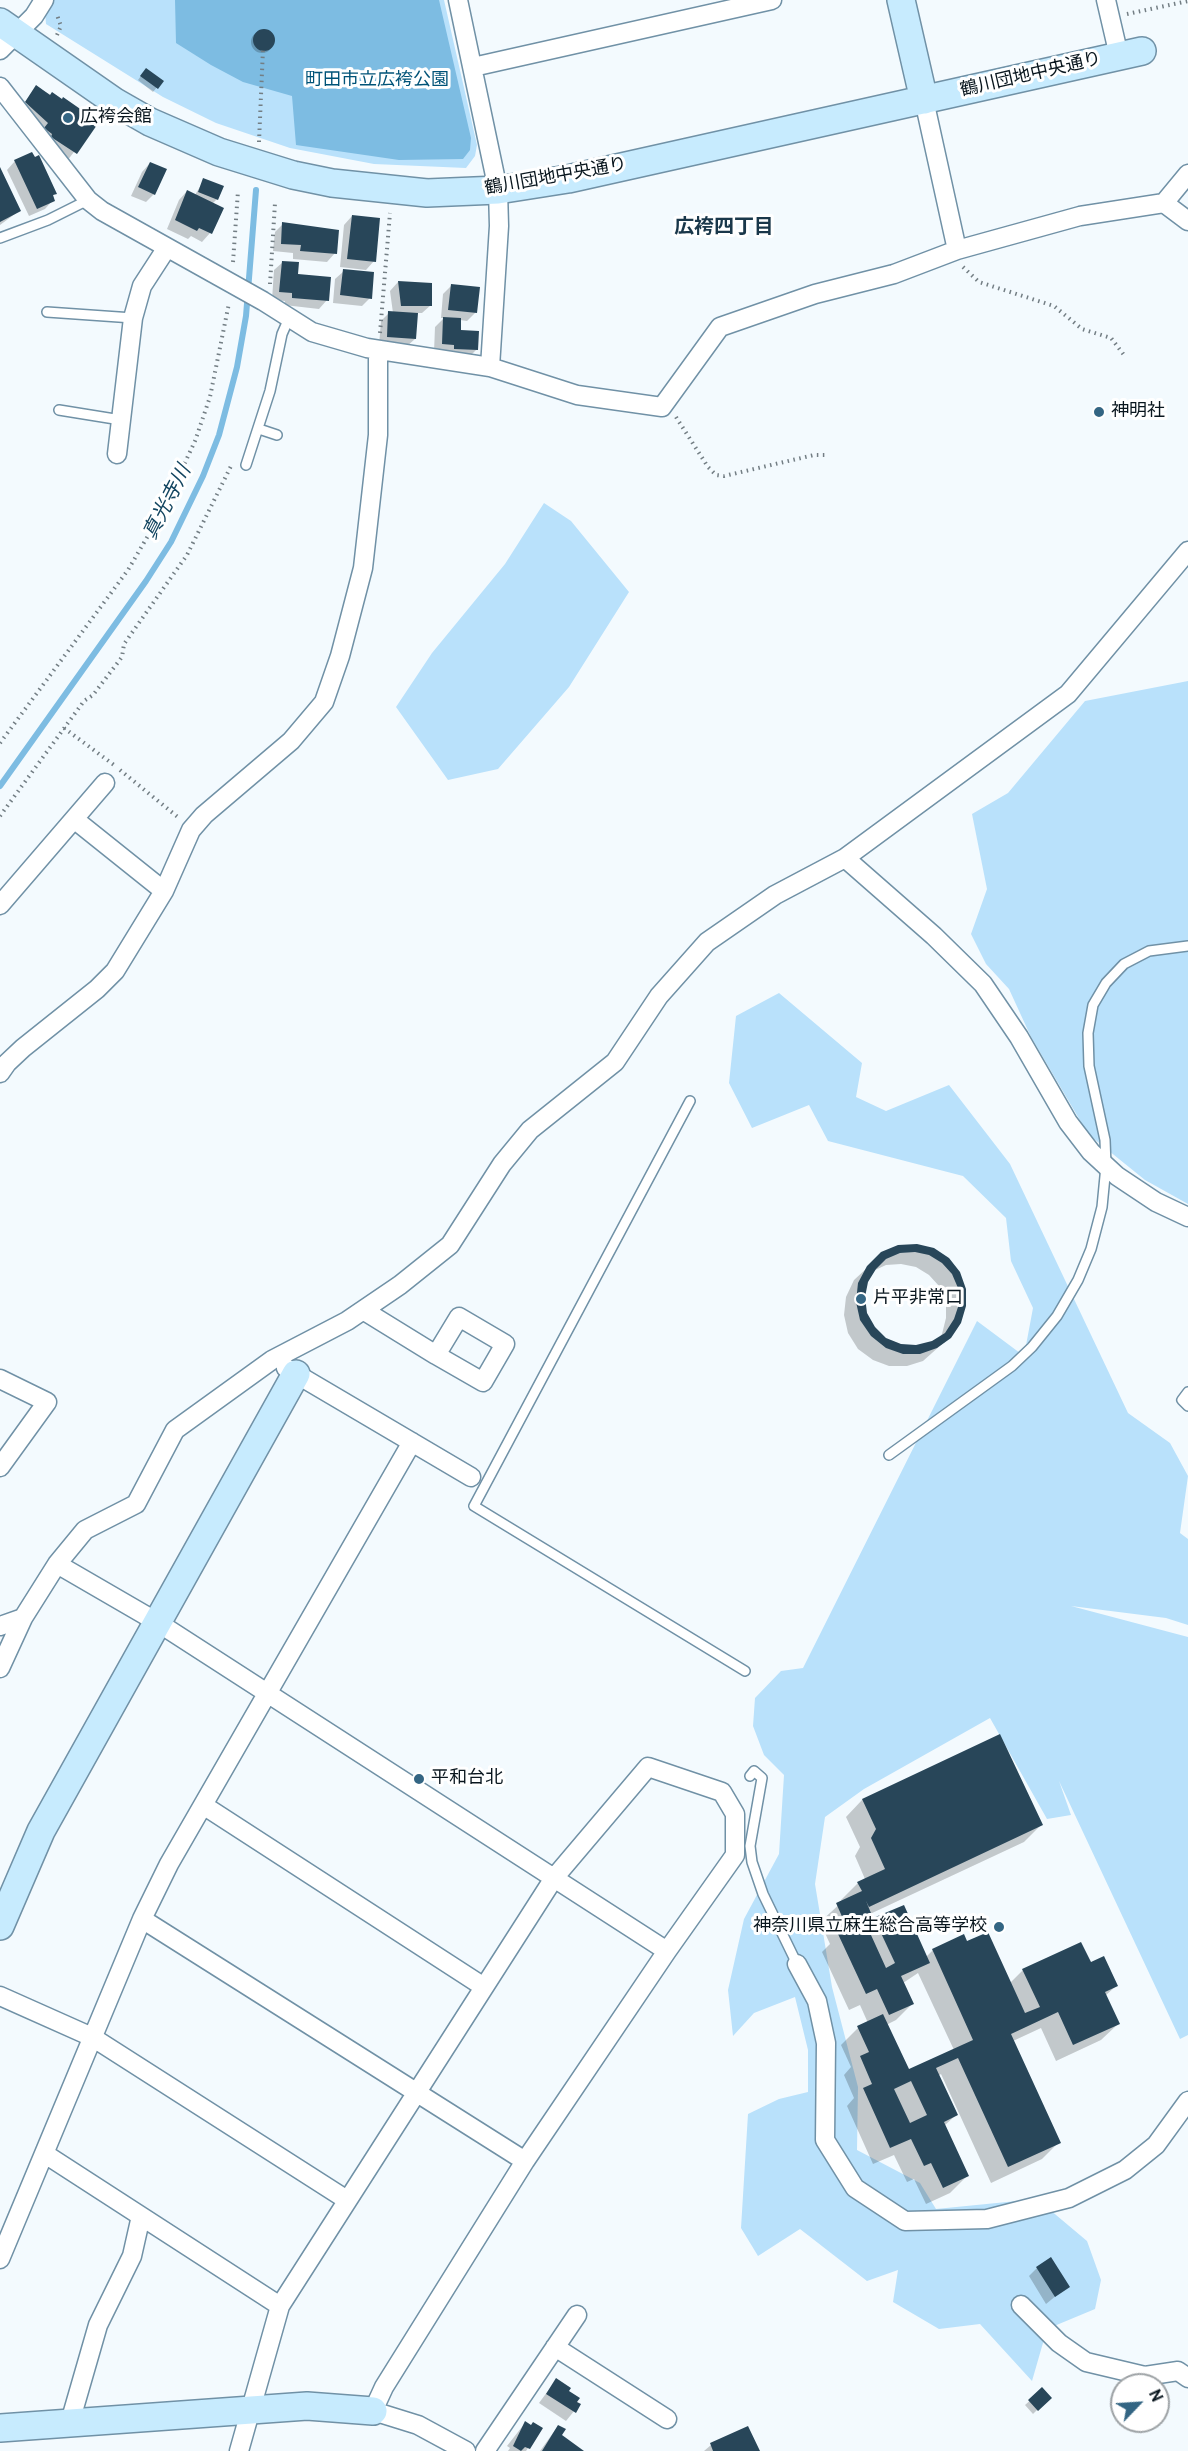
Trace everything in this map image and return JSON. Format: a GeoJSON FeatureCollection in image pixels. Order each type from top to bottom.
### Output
{"type":"FeatureCollection","features":[{"type":"Feature","properties":{"kind":"street"},"geometry":{"type":"LineString","coordinates":[[5,35],[34,16],[44,0]]}},
{"type":"Feature","properties":{"kind":"street"},"geometry":{"type":"LineString","coordinates":[[458,0],[498,190],[499,226],[490,367]]}},
{"type":"Feature","properties":{"kind":"street"},"geometry":{"type":"LineString","coordinates":[[473,67],[772,0]]}},
{"type":"Feature","properties":{"kind":"street"},"geometry":{"type":"LineString","coordinates":[[901,0],[957,250]]}},
{"type":"Feature","properties":{"kind":"street"},"geometry":{"type":"LineString","coordinates":[[1106,0],[1130,53]]}},
{"type":"Feature","properties":{"kind":"street","name":"鶴川団地中央通り"},"geometry":{"type":"LineString","coordinates":[[5,35],[150,122],[255,164],[332,183],[427,193],[498,190],[568,179],[1130,53]]}},
{"type":"Feature","properties":{"kind":"street"},"geometry":{"type":"LineString","coordinates":[[0,87],[88,200],[232,290],[266,303],[321,336],[378,350],[490,367],[577,395],[662,407],[720,327],[815,294],[894,274],[957,250],[1080,216],[1164,203],[1188,174]]}},
{"type":"Feature","properties":{"kind":"street"},"geometry":{"type":"LineString","coordinates":[[1164,203],[1188,220]]}},
{"type":"Feature","properties":{"kind":"street"},"geometry":{"type":"LineString","coordinates":[[117,454],[133,318],[142,286],[166,249]]}},
{"type":"Feature","properties":{"kind":"street"},"geometry":{"type":"LineString","coordinates":[[0,1073],[23,1048],[97,989],[115,971],[164,891],[191,830],[204,815],[291,741],[324,702],[331,686],[363,568],[378,435],[378,350]]}},
{"type":"Feature","properties":{"kind":"street"},"geometry":{"type":"LineString","coordinates":[[0,1668],[23,1618],[57,1564],[86,1530],[136,1504],[175,1430],[272,1360],[363,1310],[450,1245],[502,1164],[530,1130],[615,1062],[659,996],[707,942],[775,895],[845,858],[1068,694],[1188,551]]}},
{"type":"Feature","properties":{"kind":"street"},"geometry":{"type":"LineString","coordinates":[[0,905],[105,783]]}},
{"type":"Feature","properties":{"kind":"street"},"geometry":{"type":"LineString","coordinates":[[74,819],[164,891]]}},
{"type":"Feature","properties":{"kind":"street"},"geometry":{"type":"LineString","coordinates":[[845,858],[934,936],[982,984],[1019,1037],[1068,1122],[1106,1166],[1156,1202],[1188,1217]]}},
{"type":"Feature","properties":{"kind":"street"},"geometry":{"type":"LineString","coordinates":[[363,1310],[436,1355]]}},
{"type":"Feature","properties":{"kind":"street"},"geometry":{"type":"LineString","coordinates":[[272,1360],[478,1480]]}},
{"type":"Feature","properties":{"kind":"street"},"geometry":{"type":"LineString","coordinates":[[0,1926],[41,1831],[296,1374]]}},
{"type":"Feature","properties":{"kind":"street"},"geometry":{"type":"LineString","coordinates":[[0,1378],[47,1402],[0,1467]]}},
{"type":"Feature","properties":{"kind":"street"},"geometry":{"type":"LineString","coordinates":[[0,2259],[142,1919],[169,1864],[412,1442]]}},
{"type":"Feature","properties":{"kind":"street"},"geometry":{"type":"LineString","coordinates":[[57,1564],[157,1622],[667,1951]]}},
{"type":"Feature","properties":{"kind":"street"},"geometry":{"type":"LineString","coordinates":[[0,1626],[23,1618]]}},
{"type":"Feature","properties":{"kind":"street"},"geometry":{"type":"LineString","coordinates":[[239,2451],[280,2306],[554,1878],[648,1767],[722,1792],[731,1798],[735,1814],[735,1855],[525,2161],[384,2387],[373,2410]]}},
{"type":"Feature","properties":{"kind":"street"},"geometry":{"type":"LineString","coordinates":[[203,1805],[484,1987]]}},
{"type":"Feature","properties":{"kind":"street"},"geometry":{"type":"LineString","coordinates":[[142,1919],[525,2161]]}},
{"type":"Feature","properties":{"kind":"street"},"geometry":{"type":"LineString","coordinates":[[797,1964],[817,2001],[826,2043],[825,2139],[855,2188],[905,2221],[987,2219],[1069,2198],[1125,2170],[1156,2145],[1188,2101]]}},
{"type":"Feature","properties":{"kind":"street"},"geometry":{"type":"LineString","coordinates":[[0,1996],[92,2037],[347,2200]]}},
{"type":"Feature","properties":{"kind":"street"},"geometry":{"type":"LineString","coordinates":[[45,2154],[280,2306]]}},
{"type":"Feature","properties":{"kind":"street"},"geometry":{"type":"LineString","coordinates":[[70,2422],[98,2325],[132,2256],[141,2216]]}},
{"type":"Feature","properties":{"kind":"street"},"geometry":{"type":"LineString","coordinates":[[1021,2305],[1059,2343],[1086,2362],[1145,2376],[1178,2372],[1188,2378]]}},
{"type":"Feature","properties":{"kind":"street"},"geometry":{"type":"LineString","coordinates":[[485,2451],[577,2315]]}},
{"type":"Feature","properties":{"kind":"street"},"geometry":{"type":"LineString","coordinates":[[555,2347],[667,2419]]}},
{"type":"Feature","properties":{"kind":"street"},"geometry":{"type":"LineString","coordinates":[[0,2428],[251,2408],[307,2406],[373,2410],[418,2425],[466,2451]]}},
{"type":"Feature","properties":{"kind":"lane"},"geometry":{"type":"LineString","coordinates":[[0,238],[48,220],[88,200]]}},
{"type":"Feature","properties":{"kind":"lane"},"geometry":{"type":"LineString","coordinates":[[47,312],[133,318]]}},
{"type":"Feature","properties":{"kind":"lane"},"geometry":{"type":"LineString","coordinates":[[246,465],[259,429],[282,334],[289,318]]}},
{"type":"Feature","properties":{"kind":"lane"},"geometry":{"type":"LineString","coordinates":[[59,410],[121,420]]}},
{"type":"Feature","properties":{"kind":"lane"},"geometry":{"type":"LineString","coordinates":[[259,429],[277,435]]}},
{"type":"Feature","properties":{"kind":"lane"},"geometry":{"type":"LineString","coordinates":[[889,1455],[1012,1366],[1032,1347],[1058,1316],[1078,1280],[1091,1249],[1102,1207],[1106,1166],[1105,1140],[1089,1066],[1088,1033],[1093,1005],[1106,983],[1124,964],[1149,951],[1188,946]]}},
{"type":"Feature","properties":{"kind":"lane"},"geometry":{"type":"LineString","coordinates":[[690,1101],[478,1480],[474,1506],[745,1671]]}},
{"type":"Feature","properties":{"kind":"lane"},"geometry":{"type":"LineString","coordinates":[[1188,1392],[1182,1400],[1188,1406]]}},
{"type":"Feature","properties":{"kind":"lane"},"geometry":{"type":"LineString","coordinates":[[750,1776],[754,1771],[762,1778],[750,1846],[752,1862],[763,1894],[797,1964]]}},
{"type":"Feature","properties":{"kind":"path"},"geometry":{"type":"LineString","coordinates":[[1131,13],[1188,1]]}},
{"type":"Feature","properties":{"kind":"path"},"geometry":{"type":"LineString","coordinates":[[56,36],[61,26],[56,15],[62,8]]}},
{"type":"Feature","properties":{"kind":"path"},"geometry":{"type":"LineString","coordinates":[[259,143],[263,49]]}},
{"type":"Feature","properties":{"kind":"path"},"geometry":{"type":"LineString","coordinates":[[0,743],[128,570],[163,510],[195,441],[210,397],[232,290],[238,191]]}},
{"type":"Feature","properties":{"kind":"path"},"geometry":{"type":"LineString","coordinates":[[266,303],[275,202]]}},
{"type":"Feature","properties":{"kind":"path"},"geometry":{"type":"LineString","coordinates":[[382,320],[390,213]]}},
{"type":"Feature","properties":{"kind":"path"},"geometry":{"type":"LineString","coordinates":[[957,250],[958,260],[962,267],[979,282],[1054,306],[1082,329],[1111,338],[1124,355]]}},
{"type":"Feature","properties":{"kind":"path"},"geometry":{"type":"LineString","coordinates":[[662,407],[673,411],[716,475],[724,476],[814,455],[826,455]]}},
{"type":"Feature","properties":{"kind":"path"},"geometry":{"type":"LineString","coordinates":[[0,816],[64,728],[122,657],[124,644],[187,555],[233,463]]}},
{"type":"Feature","properties":{"kind":"path"},"geometry":{"type":"LineString","coordinates":[[64,728],[187,824]]}},
{"type":"Feature","properties":{"kind":"green space","name":"町田市立広袴公園"},"geometry":{"type":"Polygon","coordinates":[[[54,0],[444,0],[477,145],[475,156],[466,168],[374,164],[290,148],[216,123],[163,97],[46,24],[45,12],[54,0]]]}},
{"type":"Feature","properties":{"kind":"green space"},"geometry":{"type":"Polygon","coordinates":[[[544,503],[571,521],[629,592],[569,687],[498,769],[448,780],[396,707],[432,653],[505,564],[544,503]]]}},
{"type":"Feature","properties":{"kind":"green space"},"geometry":{"type":"Polygon","coordinates":[[[1188,681],[1188,1204],[1145,1180],[1088,1134],[1031,1037],[1009,989],[986,964],[971,934],[987,889],[972,814],[1008,793],[1085,701],[1188,681]]]}},
{"type":"Feature","properties":{"kind":"green space"},"geometry":{"type":"Polygon","coordinates":[[[779,993],[862,1063],[856,1097],[886,1111],[949,1085],[1010,1164],[1128,1413],[1170,1443],[1188,1476],[1180,1533],[1188,1539],[1188,1625],[1166,1618],[1071,1606],[1188,1637],[1188,2035],[1180,2039],[1059,1781],[1071,1815],[1047,1819],[990,1718],[864,1789],[825,1817],[815,1884],[832,1987],[858,2087],[857,2150],[920,2183],[936,2209],[1037,2199],[1087,2241],[1101,2280],[1095,2309],[1047,2329],[1032,2381],[980,2324],[939,2329],[893,2302],[898,2270],[867,2281],[800,2229],[758,2256],[741,2228],[748,2114],[779,2099],[808,2092],[808,2050],[795,1997],[754,2013],[733,2036],[728,1990],[744,1919],[779,1854],[784,1775],[764,1755],[753,1726],[755,1698],[781,1671],[803,1668],[977,1321],[1024,1356],[1033,1308],[1011,1261],[1006,1218],[963,1176],[828,1141],[809,1105],[752,1128],[729,1083],[736,1016],[779,993]]]}},
{"type":"Feature","properties":{"kind":"shaded area","name":"町田市立広袴公園"},"geometry":{"type":"Polygon","coordinates":[[[175,0],[439,0],[471,138],[470,150],[463,159],[399,160],[296,145],[292,96],[243,82],[176,43],[175,0]]]}},
{"type":"Feature","properties":{"kind":"building"},"geometry":{"type":"Polygon","coordinates":[[[264,29],[272,32],[275,40],[272,48],[264,51],[256,48],[253,40],[256,32],[264,29]]]}},
{"type":"Feature","properties":{"kind":"building"},"geometry":{"type":"Polygon","coordinates":[[[146,68],[164,81],[158,89],[140,76],[146,68]]]}},
{"type":"Feature","properties":{"kind":"building","name":"広袴会館"},"geometry":{"type":"Polygon","coordinates":[[[36,85],[50,95],[52,92],[62,99],[63,97],[99,122],[77,154],[51,137],[52,134],[44,128],[48,123],[25,102],[36,85]]]}},
{"type":"Feature","properties":{"kind":"building"},"geometry":{"type":"Polygon","coordinates":[[[32,152],[35,157],[39,155],[57,194],[53,195],[55,201],[37,209],[14,160],[32,152]]]}},
{"type":"Feature","properties":{"kind":"building"},"geometry":{"type":"Polygon","coordinates":[[[150,162],[167,169],[155,195],[138,187],[150,162]]]}},
{"type":"Feature","properties":{"kind":"building"},"geometry":{"type":"Polygon","coordinates":[[[0,167],[21,211],[0,222],[0,167]]]}},
{"type":"Feature","properties":{"kind":"building"},"geometry":{"type":"Polygon","coordinates":[[[203,178],[224,186],[218,200],[198,192],[203,178]]]}},
{"type":"Feature","properties":{"kind":"building"},"geometry":{"type":"Polygon","coordinates":[[[187,190],[224,208],[212,234],[199,228],[197,231],[175,220],[187,190]]]}},
{"type":"Feature","properties":{"kind":"building"},"geometry":{"type":"Polygon","coordinates":[[[352,215],[380,218],[376,262],[347,259],[352,215]]]}},
{"type":"Feature","properties":{"kind":"building"},"geometry":{"type":"Polygon","coordinates":[[[282,222],[339,230],[337,254],[300,251],[301,245],[281,244],[282,222]]]}},
{"type":"Feature","properties":{"kind":"building"},"geometry":{"type":"Polygon","coordinates":[[[282,261],[299,262],[298,274],[331,277],[329,301],[292,298],[292,293],[279,292],[282,261]]]}},
{"type":"Feature","properties":{"kind":"building"},"geometry":{"type":"Polygon","coordinates":[[[343,269],[374,272],[372,299],[340,295],[343,269]]]}},
{"type":"Feature","properties":{"kind":"building"},"geometry":{"type":"Polygon","coordinates":[[[398,281],[432,283],[432,306],[401,306],[398,281]]]}},
{"type":"Feature","properties":{"kind":"building"},"geometry":{"type":"Polygon","coordinates":[[[451,284],[480,287],[477,313],[448,310],[451,284]]]}},
{"type":"Feature","properties":{"kind":"building"},"geometry":{"type":"Polygon","coordinates":[[[388,311],[418,313],[416,339],[387,337],[388,311]]]}},
{"type":"Feature","properties":{"kind":"building"},"geometry":{"type":"Polygon","coordinates":[[[443,317],[461,318],[461,330],[479,331],[478,350],[454,349],[454,345],[442,344],[443,317]]]}},
{"type":"Feature","properties":{"kind":"building","name":"片平非常口"},"geometry":{"type":"Polygon","coordinates":[[[917,1244],[934,1248],[949,1258],[960,1272],[966,1289],[966,1306],[961,1323],[951,1338],[937,1348],[920,1354],[903,1354],[886,1348],[871,1336],[860,1320],[856,1302],[858,1283],[867,1266],[881,1252],[898,1245],[917,1244]],[[915,1252],[900,1253],[886,1259],[868,1282],[865,1297],[867,1313],[875,1327],[886,1338],[901,1344],[916,1345],[932,1341],[945,1333],[954,1319],[959,1304],[958,1288],[952,1274],[942,1263],[929,1255],[915,1252]]]}},
{"type":"Feature","properties":{"kind":"building"},"geometry":{"type":"Polygon","coordinates":[[[1000,1734],[1043,1825],[869,1907],[866,1901],[873,1918],[904,1905],[930,1963],[901,1976],[914,2004],[889,2015],[877,1989],[866,1994],[838,1934],[848,1930],[836,1903],[862,1891],[857,1882],[885,1869],[871,1838],[876,1829],[862,1799],[1000,1734]],[[880,1931],[871,1935],[886,1968],[895,1963],[880,1931]]]}},
{"type":"Feature","properties":{"kind":"building"},"geometry":{"type":"Polygon","coordinates":[[[988,1932],[1025,2013],[1040,2007],[1022,1969],[1081,1942],[1091,1962],[1104,1956],[1118,1986],[1105,1992],[1120,2024],[1073,2045],[1058,2012],[1011,2034],[1061,2143],[1008,2167],[958,2058],[936,2068],[958,2115],[944,2122],[969,2176],[943,2188],[931,2163],[924,2166],[911,2139],[890,2148],[863,2088],[872,2084],[860,2056],[869,2052],[857,2026],[883,2014],[909,2069],[973,2040],[932,1949],[964,1934],[967,1941],[988,1932]],[[911,2081],[894,2089],[910,2123],[927,2115],[911,2081]]]}},
{"type":"Feature","properties":{"kind":"building"},"geometry":{"type":"Polygon","coordinates":[[[1051,2257],[1070,2287],[1055,2297],[1036,2267],[1051,2257]]]}},
{"type":"Feature","properties":{"kind":"building"},"geometry":{"type":"Polygon","coordinates":[[[556,2378],[571,2388],[569,2391],[580,2398],[577,2402],[581,2404],[576,2413],[546,2394],[556,2378]]]}},
{"type":"Feature","properties":{"kind":"building"},"geometry":{"type":"Polygon","coordinates":[[[1042,2387],[1052,2398],[1038,2411],[1028,2400],[1042,2387]]]}},
{"type":"Feature","properties":{"kind":"building"},"geometry":{"type":"Polygon","coordinates":[[[525,2421],[531,2425],[533,2422],[543,2428],[530,2449],[525,2447],[521,2451],[513,2446],[525,2421]]]}},
{"type":"Feature","properties":{"kind":"building"},"geometry":{"type":"Polygon","coordinates":[[[558,2425],[566,2429],[562,2435],[584,2451],[542,2451],[558,2425]]]}},
{"type":"Feature","properties":{"kind":"building"},"geometry":{"type":"Polygon","coordinates":[[[748,2426],[760,2451],[713,2451],[710,2443],[748,2426]]]}},
{"type":"Feature","properties":{"kind":"waterway","name":"真光寺川"},"geometry":{"type":"LineString","coordinates":[[0,786],[146,581],[171,542],[203,476],[219,435],[237,367],[246,316],[256,190]]}},
{"type":"Feature","properties":{"kind":"place","name":"広袴会館"},"geometry":{"type":"Point","coordinates":[68,118]}},
{"type":"Feature","properties":{"kind":"place","name":"神明社"},"geometry":{"type":"Point","coordinates":[1099,412]}},
{"type":"Feature","properties":{"kind":"place","name":"片平非常口"},"geometry":{"type":"Point","coordinates":[861,1299]}},
{"type":"Feature","properties":{"kind":"place","name":"平和台北"},"geometry":{"type":"Point","coordinates":[419,1779]}},
{"type":"Feature","properties":{"kind":"place","name":"神奈川県立麻生総合高等学校"},"geometry":{"type":"Point","coordinates":[999,1927]}},
{"type":"Feature","properties":{"kind":"district","name":"広袴四丁目"},"geometry":{"type":"Point","coordinates":[724,229]}}]}
